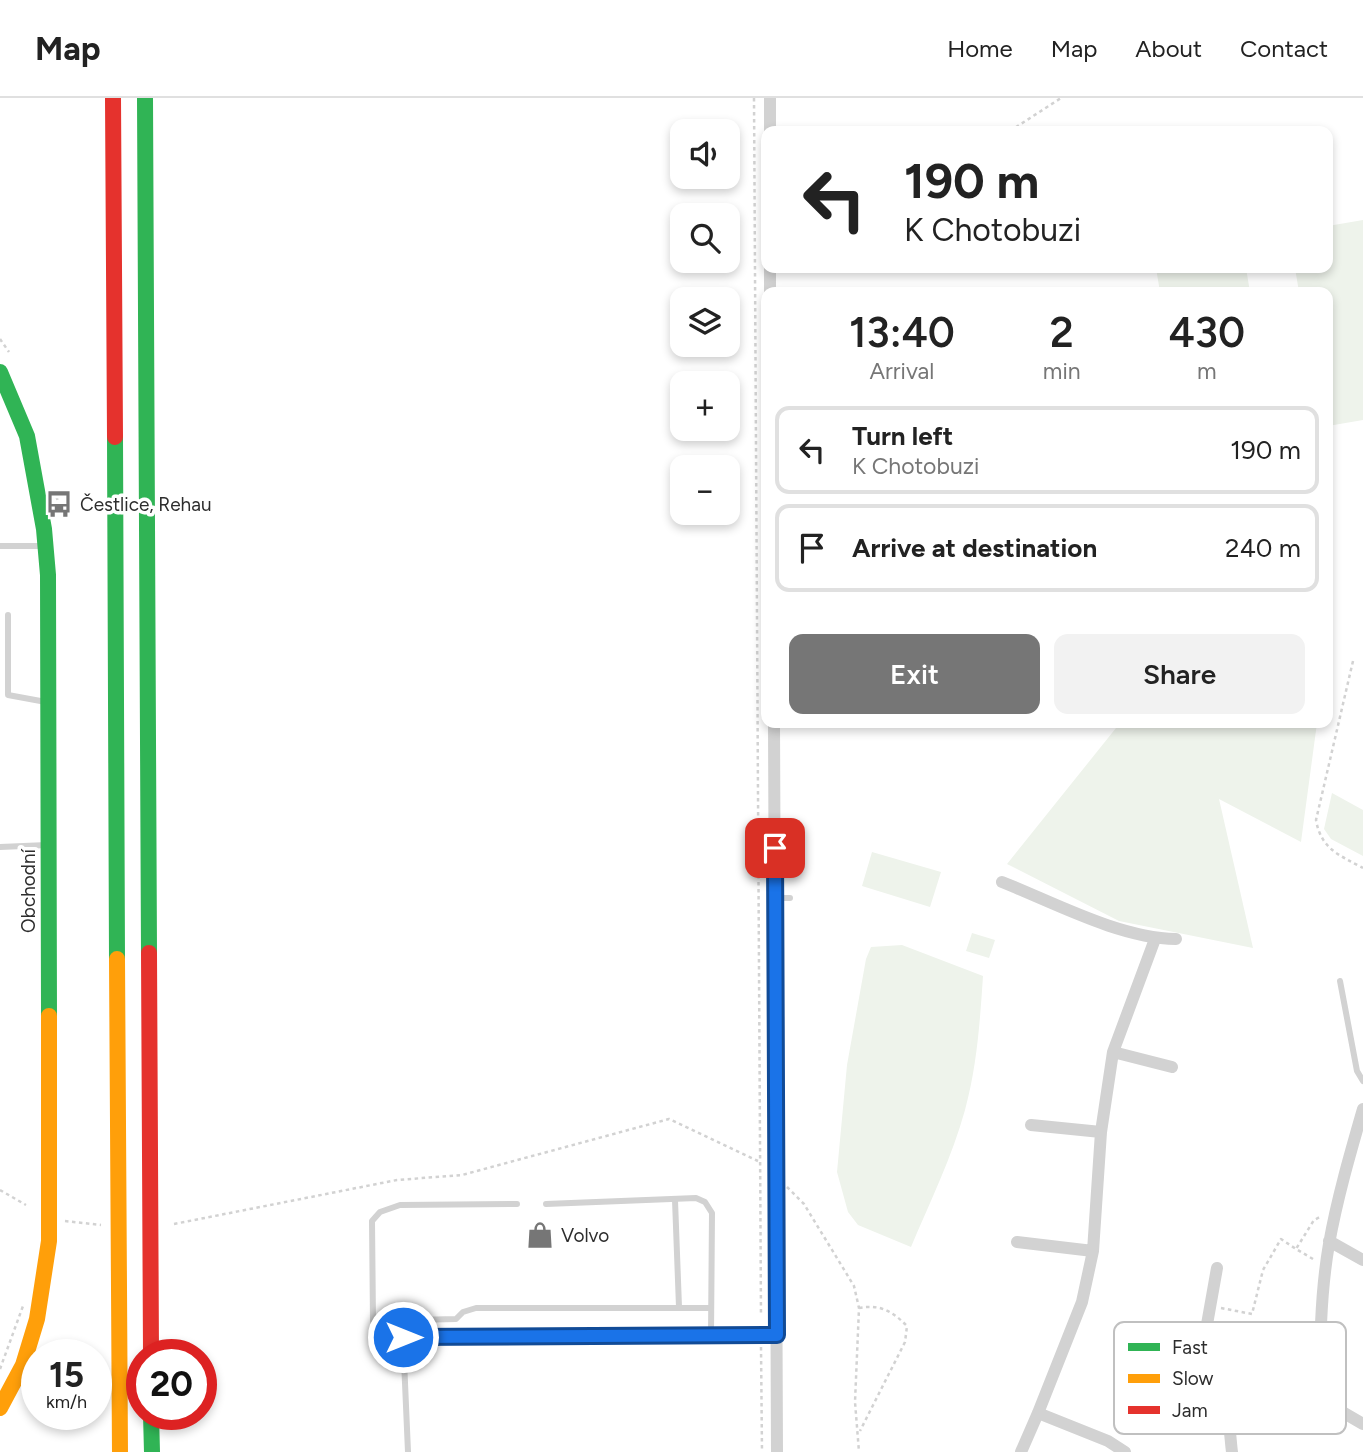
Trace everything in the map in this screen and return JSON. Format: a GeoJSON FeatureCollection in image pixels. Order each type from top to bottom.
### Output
{"type":"FeatureCollection","features":[{"type":"Feature","properties":{"kind":"main road"},"geometry":{"type":"LineString","coordinates":[[113,98],[120,1452]]}},
{"type":"Feature","properties":{"kind":"main road"},"geometry":{"type":"LineString","coordinates":[[145,98],[151,1339]]}},
{"type":"Feature","properties":{"kind":"main road","name":"Obchodní"},"geometry":{"type":"LineString","coordinates":[[0,372],[7,402],[27,436],[46,546],[49,845],[48,1241],[37,1319],[23,1365],[0,1406]]}},
{"type":"Feature","properties":{"kind":"main road"},"geometry":{"type":"LineString","coordinates":[[151,1430],[152,1452]]}},
{"type":"Feature","properties":{"kind":"street"},"geometry":{"type":"LineString","coordinates":[[770,98],[770,126]]}},
{"type":"Feature","properties":{"kind":"street"},"geometry":{"type":"LineString","coordinates":[[774,728],[777,1452]]}},
{"type":"Feature","properties":{"kind":"street"},"geometry":{"type":"LineString","coordinates":[[1002,882],[1070,909],[1094,922],[1155,939],[1176,939]]}},
{"type":"Feature","properties":{"kind":"street"},"geometry":{"type":"LineString","coordinates":[[1021,1452],[1082,1302],[1093,1251],[1101,1132],[1113,1052],[1155,939]]}},
{"type":"Feature","properties":{"kind":"street"},"geometry":{"type":"LineString","coordinates":[[1113,1052],[1172,1067]]}},
{"type":"Feature","properties":{"kind":"street"},"geometry":{"type":"LineString","coordinates":[[1321,1322],[1329,1241],[1363,1110]]}},
{"type":"Feature","properties":{"kind":"street"},"geometry":{"type":"LineString","coordinates":[[1031,1125],[1101,1132]]}},
{"type":"Feature","properties":{"kind":"street"},"geometry":{"type":"LineString","coordinates":[[1329,1241],[1363,1259]]}},
{"type":"Feature","properties":{"kind":"street"},"geometry":{"type":"LineString","coordinates":[[1017,1242],[1093,1251]]}},
{"type":"Feature","properties":{"kind":"street"},"geometry":{"type":"LineString","coordinates":[[1207,1322],[1217,1268]]}},
{"type":"Feature","properties":{"kind":"street"},"geometry":{"type":"LineString","coordinates":[[1038,1413],[1108,1441],[1125,1452]]}},
{"type":"Feature","properties":{"kind":"street"},"geometry":{"type":"LineString","coordinates":[[1346,1414],[1363,1424]]}},
{"type":"Feature","properties":{"kind":"street"},"geometry":{"type":"LineString","coordinates":[[1229,1434],[1232,1452]]}},
{"type":"Feature","properties":{"kind":"lane"},"geometry":{"type":"LineString","coordinates":[[0,546],[46,546]]}},
{"type":"Feature","properties":{"kind":"lane"},"geometry":{"type":"LineString","coordinates":[[8,615],[8,695],[48,702]]}},
{"type":"Feature","properties":{"kind":"lane"},"geometry":{"type":"LineString","coordinates":[[0,847],[49,845]]}},
{"type":"Feature","properties":{"kind":"lane"},"geometry":{"type":"LineString","coordinates":[[775,898],[790,898]]}},
{"type":"Feature","properties":{"kind":"lane"},"geometry":{"type":"LineString","coordinates":[[1340,981],[1357,1071],[1363,1082]]}},
{"type":"Feature","properties":{"kind":"lane"},"geometry":{"type":"LineString","coordinates":[[546,1204],[696,1198],[705,1202],[712,1213],[711,1335]]}},
{"type":"Feature","properties":{"kind":"lane"},"geometry":{"type":"LineString","coordinates":[[675,1200],[679,1307]]}},
{"type":"Feature","properties":{"kind":"lane"},"geometry":{"type":"LineString","coordinates":[[517,1204],[400,1205],[380,1212],[372,1221],[373,1321],[376,1336],[777,1335]]}},
{"type":"Feature","properties":{"kind":"lane"},"geometry":{"type":"LineString","coordinates":[[373,1321],[456,1319],[463,1312],[475,1308],[712,1308]]}},
{"type":"Feature","properties":{"kind":"lane"},"geometry":{"type":"LineString","coordinates":[[403,1337],[408,1452]]}},
{"type":"Feature","properties":{"kind":"path"},"geometry":{"type":"LineString","coordinates":[[754,98],[761,1316]]}},
{"type":"Feature","properties":{"kind":"path"},"geometry":{"type":"LineString","coordinates":[[1018,126],[1061,98]]}},
{"type":"Feature","properties":{"kind":"path"},"geometry":{"type":"LineString","coordinates":[[0,339],[9,352]]}},
{"type":"Feature","properties":{"kind":"path"},"geometry":{"type":"LineString","coordinates":[[1353,661],[1316,820],[1319,835],[1330,849],[1363,868]]}},
{"type":"Feature","properties":{"kind":"path"},"geometry":{"type":"LineString","coordinates":[[174,1224],[397,1180],[462,1175],[669,1119],[760,1161]]}},
{"type":"Feature","properties":{"kind":"path"},"geometry":{"type":"LineString","coordinates":[[776,1182],[792,1189],[804,1204],[854,1286],[859,1308],[855,1402],[859,1452]]}},
{"type":"Feature","properties":{"kind":"path"},"geometry":{"type":"LineString","coordinates":[[0,1190],[26,1205]]}},
{"type":"Feature","properties":{"kind":"path"},"geometry":{"type":"LineString","coordinates":[[1296,1249],[1314,1220],[1320,1216],[1328,1218],[1327,1227],[1333,1227]]}},
{"type":"Feature","properties":{"kind":"path"},"geometry":{"type":"LineString","coordinates":[[65,1221],[101,1225]]}},
{"type":"Feature","properties":{"kind":"path"},"geometry":{"type":"LineString","coordinates":[[1210,1306],[1252,1314],[1263,1270],[1281,1239],[1321,1264],[1322,1256],[1327,1258]]}},
{"type":"Feature","properties":{"kind":"path"},"geometry":{"type":"LineString","coordinates":[[0,1369],[25,1298]]}},
{"type":"Feature","properties":{"kind":"path"},"geometry":{"type":"LineString","coordinates":[[859,1308],[874,1306],[894,1313],[907,1326],[905,1342],[859,1434]]}},
{"type":"Feature","properties":{"kind":"path"},"geometry":{"type":"LineString","coordinates":[[761,1347],[762,1452]]}},
{"type":"Feature","properties":{"kind":"shaded area"},"geometry":{"type":"Polygon","coordinates":[[[1363,220],[1363,420],[1333,425],[1333,287],[1298,287],[1296,273],[1333,273],[1333,225],[1363,220]]]}},
{"type":"Feature","properties":{"kind":"shaded area"},"geometry":{"type":"Polygon","coordinates":[[[1157,273],[1247,273],[1249,287],[1159,287],[1157,273]]]}},
{"type":"Feature","properties":{"kind":"shaded area"},"geometry":{"type":"Polygon","coordinates":[[[1116,728],[1316,728],[1301,842],[1219,799],[1253,948],[1119,921],[1007,864],[1116,728]]]}},
{"type":"Feature","properties":{"kind":"shaded area"},"geometry":{"type":"Polygon","coordinates":[[[1332,793],[1363,810],[1363,856],[1331,839],[1324,829],[1332,793]]]}},
{"type":"Feature","properties":{"kind":"shaded area"},"geometry":{"type":"Polygon","coordinates":[[[872,852],[941,872],[930,907],[862,886],[872,852]]]}},
{"type":"Feature","properties":{"kind":"shaded area"},"geometry":{"type":"Polygon","coordinates":[[[972,933],[995,940],[989,958],[966,951],[972,933]]]}},
{"type":"Feature","properties":{"kind":"shaded area"},"geometry":{"type":"Polygon","coordinates":[[[902,945],[983,976],[975,1060],[965,1110],[947,1162],[911,1247],[858,1225],[848,1212],[837,1172],[847,1065],[866,959],[871,947],[902,945]]]}},
{"type":"Feature","properties":{"kind":"traffic: fast"},"geometry":{"type":"LineString","coordinates":[[145,98],[149,953]]}},
{"type":"Feature","properties":{"kind":"traffic: fast"},"geometry":{"type":"LineString","coordinates":[[0,372],[27,436],[44,529],[48,575],[49,1016]]}},
{"type":"Feature","properties":{"kind":"traffic: fast"},"geometry":{"type":"LineString","coordinates":[[115,437],[117,959]]}},
{"type":"Feature","properties":{"kind":"traffic: fast"},"geometry":{"type":"LineString","coordinates":[[151,1430],[152,1452]]}},
{"type":"Feature","properties":{"kind":"traffic: slow"},"geometry":{"type":"LineString","coordinates":[[117,959],[120,1452]]}},
{"type":"Feature","properties":{"kind":"traffic: slow"},"geometry":{"type":"LineString","coordinates":[[0,1408],[23,1365],[37,1319],[49,1241],[49,1016]]}},
{"type":"Feature","properties":{"kind":"traffic: jam"},"geometry":{"type":"LineString","coordinates":[[113,98],[115,437]]}},
{"type":"Feature","properties":{"kind":"traffic: jam"},"geometry":{"type":"LineString","coordinates":[[149,953],[151,1339]]}},
{"type":"Feature","properties":{"kind":"place","name":"Čestlice, Rehau"},"geometry":{"type":"Point","coordinates":[59,504]}},
{"type":"Feature","properties":{"kind":"place","name":"Volvo"},"geometry":{"type":"Point","coordinates":[540,1235]}},
{"type":"Feature","properties":{"kind":"route"},"geometry":{"type":"LineString","coordinates":[[403,1337],[777,1335],[775,848]]}}]}
